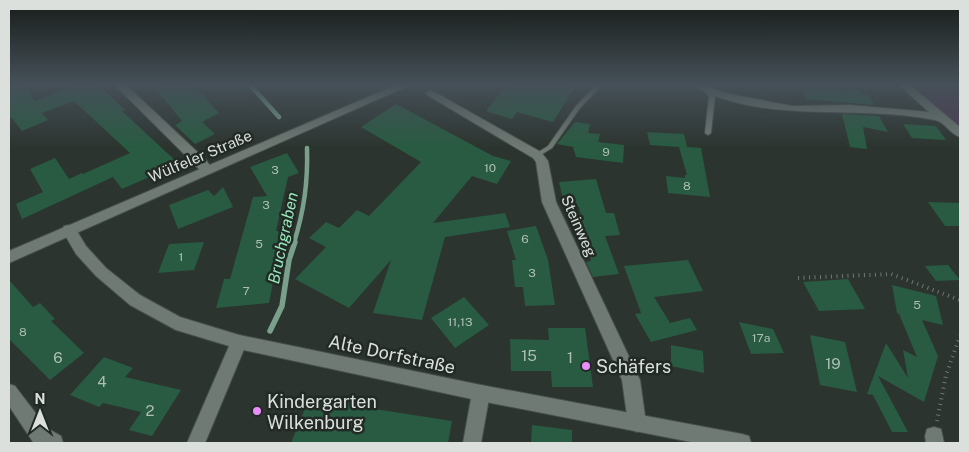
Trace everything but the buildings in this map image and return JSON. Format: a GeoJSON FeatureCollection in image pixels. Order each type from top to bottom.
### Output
{"type":"FeatureCollection","features":[{"type":"Feature","properties":{"kind":"street"},"geometry":{"type":"LineString","coordinates":[[142,106],[207,170]]}},
{"type":"Feature","properties":{"kind":"street","name":"Wülfeler Straße"},"geometry":{"type":"LineString","coordinates":[[9,257],[356,106]]}},
{"type":"Feature","properties":{"kind":"street"},"geometry":{"type":"LineString","coordinates":[[453,106],[537,155]]}},
{"type":"Feature","properties":{"kind":"street"},"geometry":{"type":"LineString","coordinates":[[778,106],[794,109],[850,108],[942,117]]}},
{"type":"Feature","properties":{"kind":"street"},"geometry":{"type":"LineString","coordinates":[[929,106],[960,133]]}},
{"type":"Feature","properties":{"kind":"street","name":"Steinweg"},"geometry":{"type":"LineString","coordinates":[[537,155],[542,162],[549,202],[631,380],[637,423]]}},
{"type":"Feature","properties":{"kind":"street","name":"Alte Dorfstraße"},"geometry":{"type":"LineString","coordinates":[[69,230],[87,257],[135,300],[176,322],[239,342],[480,393],[742,443]]}},
{"type":"Feature","properties":{"kind":"street"},"geometry":{"type":"LineString","coordinates":[[196,443],[239,342]]}},
{"type":"Feature","properties":{"kind":"street"},"geometry":{"type":"LineString","coordinates":[[9,392],[40,435],[54,443]]}},
{"type":"Feature","properties":{"kind":"street"},"geometry":{"type":"LineString","coordinates":[[472,443],[480,393]]}},
{"type":"Feature","properties":{"kind":"lane"},"geometry":{"type":"LineString","coordinates":[[537,155],[550,148],[579,106]]}},
{"type":"Feature","properties":{"kind":"lane"},"geometry":{"type":"LineString","coordinates":[[708,133],[711,106]]}},
{"type":"Feature","properties":{"kind":"path"},"geometry":{"type":"LineString","coordinates":[[798,278],[891,274],[960,300]]}},
{"type":"Feature","properties":{"kind":"path"},"geometry":{"type":"LineString","coordinates":[[934,440],[946,375],[960,336]]}},
{"type":"Feature","properties":{"kind":"shaded area"},"geometry":{"type":"Polygon","coordinates":[[[935,106],[960,106],[960,128],[935,106]]]}},
{"type":"Feature","properties":{"kind":"waterway","name":"Bruchgraben"},"geometry":{"type":"LineString","coordinates":[[269,106],[279,117]]}},
{"type":"Feature","properties":{"kind":"waterway","name":"Bruchgraben"},"geometry":{"type":"LineString","coordinates":[[294,243],[305,196],[307,148]]}},
{"type":"Feature","properties":{"kind":"waterway","name":"Bruchgraben"},"geometry":{"type":"LineString","coordinates":[[270,331],[282,306],[289,260],[295,242]]}},
{"type":"Feature","properties":{"kind":"place","name":"Schäfers"},"geometry":{"type":"Point","coordinates":[586,366]}},
{"type":"Feature","properties":{"kind":"place","name":"Kindergarten Wilkenburg"},"geometry":{"type":"Point","coordinates":[257,411]}}]}
